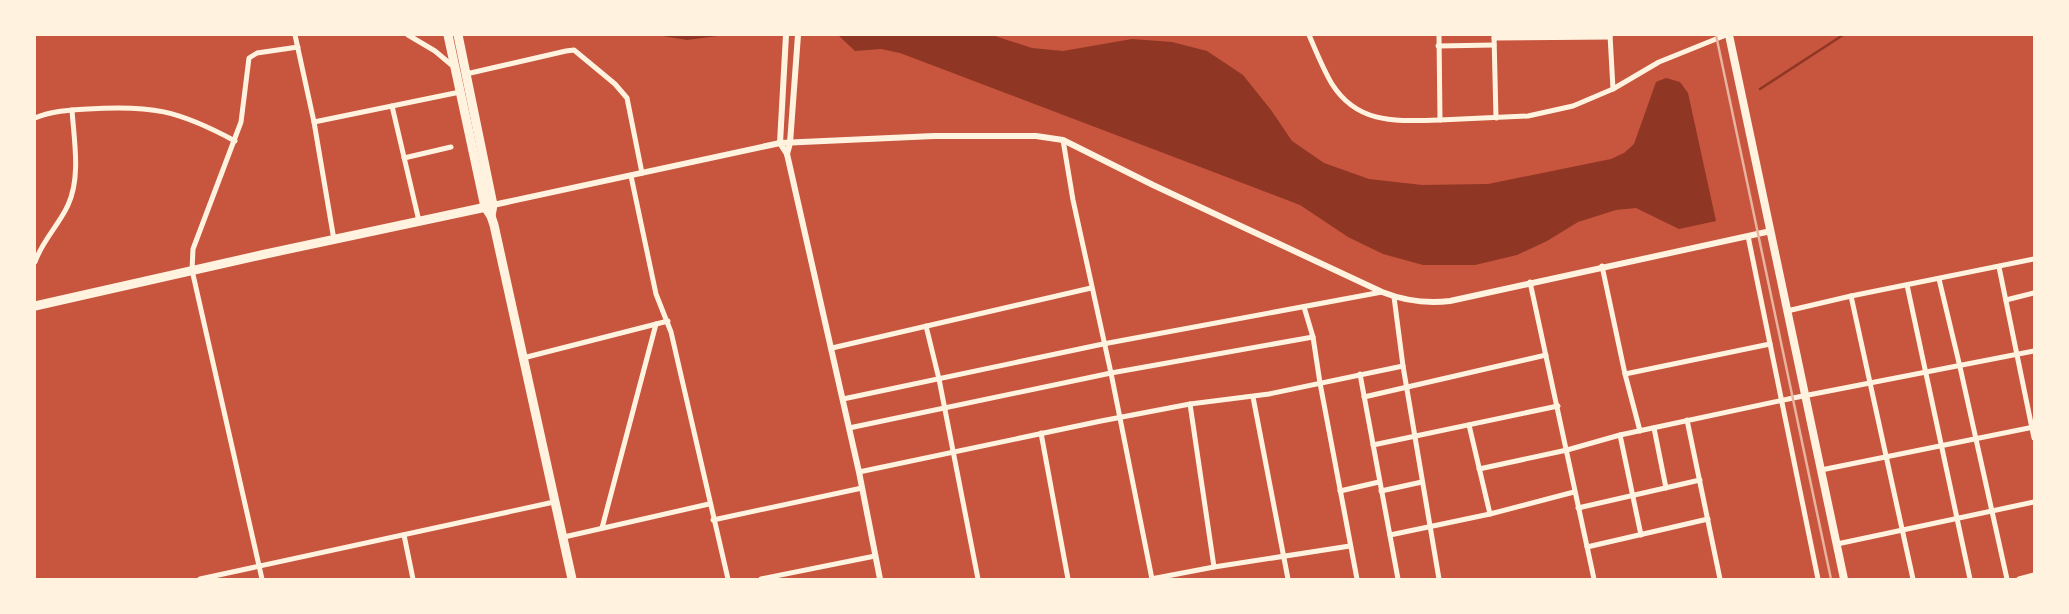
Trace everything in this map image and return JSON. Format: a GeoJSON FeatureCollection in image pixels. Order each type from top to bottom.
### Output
{"type":"FeatureCollection","features":[{"type":"Feature","properties":{"kind":"main road"},"geometry":{"type":"LineString","coordinates":[[448,35],[454,68],[489,206]]}},
{"type":"Feature","properties":{"kind":"main road"},"geometry":{"type":"LineString","coordinates":[[458,35],[491,216],[572,579]]}},
{"type":"Feature","properties":{"kind":"main road"},"geometry":{"type":"LineString","coordinates":[[1728,35],[1844,579]]}},
{"type":"Feature","properties":{"kind":"main road"},"geometry":{"type":"LineString","coordinates":[[35,306],[489,206]]}},
{"type":"Feature","properties":{"kind":"street"},"geometry":{"type":"LineString","coordinates":[[295,35],[314,122],[334,240]]}},
{"type":"Feature","properties":{"kind":"street"},"geometry":{"type":"LineString","coordinates":[[408,35],[435,51],[454,68]]}},
{"type":"Feature","properties":{"kind":"street"},"geometry":{"type":"LineString","coordinates":[[786,35],[780,143],[787,154],[832,348],[880,579]]}},
{"type":"Feature","properties":{"kind":"street"},"geometry":{"type":"LineString","coordinates":[[787,154],[790,143],[798,35]]}},
{"type":"Feature","properties":{"kind":"street"},"geometry":{"type":"LineString","coordinates":[[1309,35],[1331,83],[1342,98],[1357,110],[1373,117],[1390,120],[1496,118],[1528,116],[1553,111],[1588,100],[1613,89],[1659,62],[1728,35]]}},
{"type":"Feature","properties":{"kind":"street"},"geometry":{"type":"LineString","coordinates":[[1439,35],[1440,120]]}},
{"type":"Feature","properties":{"kind":"street"},"geometry":{"type":"LineString","coordinates":[[1496,118],[1494,36],[1610,36],[1613,89]]}},
{"type":"Feature","properties":{"kind":"street"},"geometry":{"type":"LineString","coordinates":[[1438,46],[1494,45]]}},
{"type":"Feature","properties":{"kind":"street"},"geometry":{"type":"LineString","coordinates":[[262,579],[192,270],[193,249],[241,122],[249,58],[257,54],[298,47]]}},
{"type":"Feature","properties":{"kind":"street"},"geometry":{"type":"LineString","coordinates":[[466,74],[566,50],[574,50],[614,84],[627,98],[642,173]]}},
{"type":"Feature","properties":{"kind":"street"},"geometry":{"type":"LineString","coordinates":[[314,122],[460,92]]}},
{"type":"Feature","properties":{"kind":"street"},"geometry":{"type":"LineString","coordinates":[[392,106],[419,221]]}},
{"type":"Feature","properties":{"kind":"street"},"geometry":{"type":"LineString","coordinates":[[35,118],[55,112],[122,107],[164,111],[188,118],[234,141]]}},
{"type":"Feature","properties":{"kind":"street"},"geometry":{"type":"LineString","coordinates":[[35,262],[49,234],[68,206],[72,194],[75,170],[72,110]]}},
{"type":"Feature","properties":{"kind":"street"},"geometry":{"type":"LineString","coordinates":[[489,206],[780,143],[954,135],[1036,136],[1063,140],[1382,292],[1406,300],[1435,303],[1450,301],[1602,266],[1771,231]]}},
{"type":"Feature","properties":{"kind":"street"},"geometry":{"type":"LineString","coordinates":[[1063,140],[1073,200],[1111,373],[1151,579],[1214,567],[1350,546]]}},
{"type":"Feature","properties":{"kind":"street"},"geometry":{"type":"LineString","coordinates":[[404,158],[452,147]]}},
{"type":"Feature","properties":{"kind":"street"},"geometry":{"type":"LineString","coordinates":[[631,176],[654,286],[668,322],[728,579]]}},
{"type":"Feature","properties":{"kind":"street"},"geometry":{"type":"LineString","coordinates":[[1748,236],[1818,579]]}},
{"type":"Feature","properties":{"kind":"street"},"geometry":{"type":"LineString","coordinates":[[1787,311],[2034,259]]}},
{"type":"Feature","properties":{"kind":"street"},"geometry":{"type":"LineString","coordinates":[[1602,266],[1625,374],[1640,431]]}},
{"type":"Feature","properties":{"kind":"street"},"geometry":{"type":"LineString","coordinates":[[1999,267],[2034,438]]}},
{"type":"Feature","properties":{"kind":"street"},"geometry":{"type":"LineString","coordinates":[[1939,279],[2006,579]]}},
{"type":"Feature","properties":{"kind":"street"},"geometry":{"type":"LineString","coordinates":[[1530,282],[1594,579]]}},
{"type":"Feature","properties":{"kind":"street"},"geometry":{"type":"LineString","coordinates":[[1907,285],[1970,579]]}},
{"type":"Feature","properties":{"kind":"street"},"geometry":{"type":"LineString","coordinates":[[832,348],[1091,288]]}},
{"type":"Feature","properties":{"kind":"street"},"geometry":{"type":"LineString","coordinates":[[843,399],[1104,344],[1382,292]]}},
{"type":"Feature","properties":{"kind":"street"},"geometry":{"type":"LineString","coordinates":[[2006,300],[2034,293]]}},
{"type":"Feature","properties":{"kind":"street"},"geometry":{"type":"LineString","coordinates":[[1851,296],[1913,579]]}},
{"type":"Feature","properties":{"kind":"street"},"geometry":{"type":"LineString","coordinates":[[1394,297],[1403,366],[1439,579]]}},
{"type":"Feature","properties":{"kind":"street"},"geometry":{"type":"LineString","coordinates":[[1304,307],[1314,337],[1320,383],[1357,579]]}},
{"type":"Feature","properties":{"kind":"street"},"geometry":{"type":"LineString","coordinates":[[523,358],[668,322]]}},
{"type":"Feature","properties":{"kind":"street"},"geometry":{"type":"LineString","coordinates":[[602,528],[656,324]]}},
{"type":"Feature","properties":{"kind":"street"},"geometry":{"type":"LineString","coordinates":[[926,326],[945,407],[978,579]]}},
{"type":"Feature","properties":{"kind":"street"},"geometry":{"type":"LineString","coordinates":[[849,428],[1111,373],[1314,337]]}},
{"type":"Feature","properties":{"kind":"street"},"geometry":{"type":"LineString","coordinates":[[1625,374],[1770,344]]}},
{"type":"Feature","properties":{"kind":"street"},"geometry":{"type":"LineString","coordinates":[[1479,469],[1567,450],[1620,435],[1687,420],[2034,351]]}},
{"type":"Feature","properties":{"kind":"street"},"geometry":{"type":"LineString","coordinates":[[1364,397],[1546,355]]}},
{"type":"Feature","properties":{"kind":"street"},"geometry":{"type":"LineString","coordinates":[[859,472],[1120,417],[1190,404],[1253,397],[1403,366]]}},
{"type":"Feature","properties":{"kind":"street"},"geometry":{"type":"LineString","coordinates":[[1360,374],[1398,579]]}},
{"type":"Feature","properties":{"kind":"street"},"geometry":{"type":"LineString","coordinates":[[1253,397],[1288,579]]}},
{"type":"Feature","properties":{"kind":"street"},"geometry":{"type":"LineString","coordinates":[[1190,404],[1214,567]]}},
{"type":"Feature","properties":{"kind":"street"},"geometry":{"type":"LineString","coordinates":[[1373,445],[1558,406]]}},
{"type":"Feature","properties":{"kind":"street"},"geometry":{"type":"LineString","coordinates":[[1687,420],[1720,579]]}},
{"type":"Feature","properties":{"kind":"street"},"geometry":{"type":"LineString","coordinates":[[1469,425],[1490,514]]}},
{"type":"Feature","properties":{"kind":"street"},"geometry":{"type":"LineString","coordinates":[[1822,470],[2033,427]]}},
{"type":"Feature","properties":{"kind":"street"},"geometry":{"type":"LineString","coordinates":[[1654,428],[1666,488]]}},
{"type":"Feature","properties":{"kind":"street"},"geometry":{"type":"LineString","coordinates":[[1041,433],[1068,579]]}},
{"type":"Feature","properties":{"kind":"street"},"geometry":{"type":"LineString","coordinates":[[1620,435],[1640,535]]}},
{"type":"Feature","properties":{"kind":"street"},"geometry":{"type":"LineString","coordinates":[[1578,508],[1700,480]]}},
{"type":"Feature","properties":{"kind":"street"},"geometry":{"type":"LineString","coordinates":[[1340,491],[1379,482]]}},
{"type":"Feature","properties":{"kind":"street"},"geometry":{"type":"LineString","coordinates":[[1381,491],[1422,482]]}},
{"type":"Feature","properties":{"kind":"street"},"geometry":{"type":"LineString","coordinates":[[713,520],[862,488]]}},
{"type":"Feature","properties":{"kind":"street"},"geometry":{"type":"LineString","coordinates":[[1390,535],[1490,514],[1574,492]]}},
{"type":"Feature","properties":{"kind":"street"},"geometry":{"type":"LineString","coordinates":[[200,579],[554,502]]}},
{"type":"Feature","properties":{"kind":"street"},"geometry":{"type":"LineString","coordinates":[[1837,544],[2034,502]]}},
{"type":"Feature","properties":{"kind":"street"},"geometry":{"type":"LineString","coordinates":[[564,537],[709,504]]}},
{"type":"Feature","properties":{"kind":"street"},"geometry":{"type":"LineString","coordinates":[[1587,547],[1708,520]]}},
{"type":"Feature","properties":{"kind":"street"},"geometry":{"type":"LineString","coordinates":[[404,534],[413,579]]}},
{"type":"Feature","properties":{"kind":"street"},"geometry":{"type":"LineString","coordinates":[[761,579],[875,556]]}},
{"type":"Feature","properties":{"kind":"street"},"geometry":{"type":"LineString","coordinates":[[2019,579],[2034,575]]}},
{"type":"Feature","properties":{"kind":"shaded area"},"geometry":{"type":"Polygon","coordinates":[[[657,35],[725,35],[687,40],[657,35]]]}},
{"type":"Feature","properties":{"kind":"shaded area"},"geometry":{"type":"Polygon","coordinates":[[[838,35],[992,35],[1032,48],[1063,51],[1132,39],[1172,42],[1207,51],[1243,75],[1271,110],[1292,141],[1324,163],[1369,179],[1422,185],[1488,184],[1611,159],[1624,153],[1634,144],[1656,82],[1666,78],[1680,82],[1688,93],[1716,221],[1679,229],[1636,208],[1616,210],[1578,222],[1547,241],[1517,255],[1475,265],[1423,265],[1383,254],[1348,237],[1300,205],[900,53],[881,49],[855,51],[838,35]]]}},
{"type":"Feature","properties":{"kind":"waterway"},"geometry":{"type":"LineString","coordinates":[[1760,89],[1843,35]]}},
{"type":"Feature","properties":{"kind":"railway"},"geometry":{"type":"LineString","coordinates":[[1716,35],[1831,579]]}}]}
